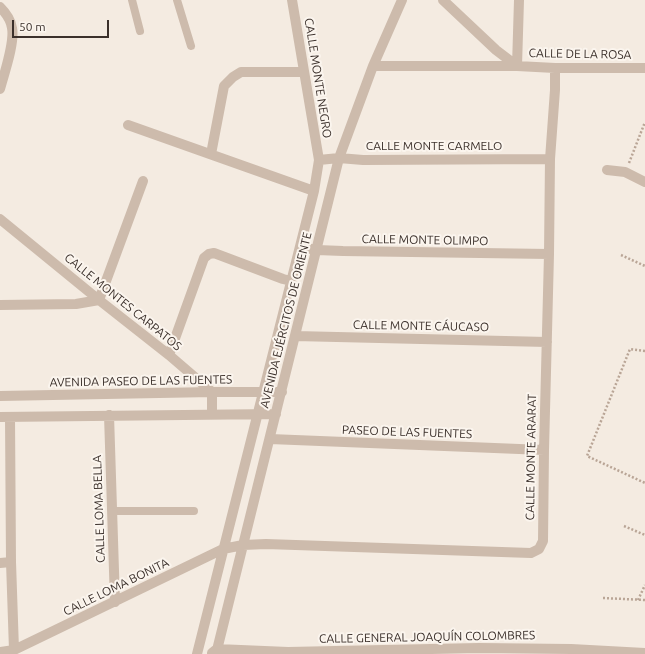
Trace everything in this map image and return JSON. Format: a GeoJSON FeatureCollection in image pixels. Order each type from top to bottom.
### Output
{"type":"FeatureCollection","features":[{"type":"Feature","properties":{"kind":"street","name":"CALLE MONTE NEGRO"},"geometry":{"type":"LineString","coordinates":[[292,0],[319,160]]}},
{"type":"Feature","properties":{"kind":"street","name":"AVENIDA EJÉRCITOS DE ORIENTE"},"geometry":{"type":"LineString","coordinates":[[215,652],[282,392],[339,158],[373,66],[402,0]]}},
{"type":"Feature","properties":{"kind":"street","name":"CALLE DE LA ROSA"},"geometry":{"type":"LineString","coordinates":[[443,0],[496,50],[517,66],[555,68],[645,68]]}},
{"type":"Feature","properties":{"kind":"street"},"geometry":{"type":"LineString","coordinates":[[373,66],[517,66],[519,0]]}},
{"type":"Feature","properties":{"kind":"street"},"geometry":{"type":"LineString","coordinates":[[0,89],[12,42],[12,28],[8,17],[1,7]]}},
{"type":"Feature","properties":{"kind":"street","name":"CALLE MONTE ARARAT"},"geometry":{"type":"LineString","coordinates":[[243,545],[266,544],[531,553],[539,549],[543,540],[550,159],[555,90],[555,68]]}},
{"type":"Feature","properties":{"kind":"street"},"geometry":{"type":"LineString","coordinates":[[211,154],[224,86],[233,77],[241,72],[304,72]]}},
{"type":"Feature","properties":{"kind":"street"},"geometry":{"type":"LineString","coordinates":[[128,125],[314,191]]}},
{"type":"Feature","properties":{"kind":"street","name":"CALLE MONTE CARMELO"},"geometry":{"type":"LineString","coordinates":[[319,160],[339,158],[363,160],[550,159]]}},
{"type":"Feature","properties":{"kind":"street","name":"AVENIDA EJÉRCITOS DE ORIENTE"},"geometry":{"type":"LineString","coordinates":[[197,654],[314,191],[319,160]]}},
{"type":"Feature","properties":{"kind":"street"},"geometry":{"type":"LineString","coordinates":[[607,170],[625,172],[645,182]]}},
{"type":"Feature","properties":{"kind":"street"},"geometry":{"type":"LineString","coordinates":[[0,306],[76,304],[99,300],[143,181]]}},
{"type":"Feature","properties":{"kind":"street","name":"CALLE MONTES CARPATOS"},"geometry":{"type":"LineString","coordinates":[[0,219],[169,355],[212,392]]}},
{"type":"Feature","properties":{"kind":"street","name":"CALLE MONTE OLIMPO"},"geometry":{"type":"LineString","coordinates":[[300,246],[317,250],[342,251],[549,254]]}},
{"type":"Feature","properties":{"kind":"street"},"geometry":{"type":"LineString","coordinates":[[169,355],[204,258],[209,254],[214,254],[291,281]]}},
{"type":"Feature","properties":{"kind":"street","name":"CALLE MONTE CÁUCASO"},"geometry":{"type":"LineString","coordinates":[[295,336],[547,342]]}},
{"type":"Feature","properties":{"kind":"street"},"geometry":{"type":"LineString","coordinates":[[212,392],[212,414]]}},
{"type":"Feature","properties":{"kind":"street","name":"AVENIDA PASEO DE LAS FUENTES"},"geometry":{"type":"LineString","coordinates":[[0,396],[282,392]]}},
{"type":"Feature","properties":{"kind":"street"},"geometry":{"type":"LineString","coordinates":[[14,650],[5,417],[276,414]]}},
{"type":"Feature","properties":{"kind":"street","name":"CALLE LOMA BELLA"},"geometry":{"type":"LineString","coordinates":[[109,415],[115,602]]}},
{"type":"Feature","properties":{"kind":"street","name":"PASEO DE LAS FUENTES"},"geometry":{"type":"LineString","coordinates":[[270,439],[544,450]]}},
{"type":"Feature","properties":{"kind":"street","name":"CALLE LOMA BONITA"},"geometry":{"type":"LineString","coordinates":[[0,652],[14,650],[223,549],[243,545]]}},
{"type":"Feature","properties":{"kind":"street"},"geometry":{"type":"LineString","coordinates":[[0,563],[11,562]]}},
{"type":"Feature","properties":{"kind":"street","name":"CALLE GENERAL JOAQUÍN COLOMBRES"},"geometry":{"type":"LineString","coordinates":[[215,652],[288,653],[571,651],[645,653]]}},
{"type":"Feature","properties":{"kind":"lane"},"geometry":{"type":"LineString","coordinates":[[132,0],[140,32]]}},
{"type":"Feature","properties":{"kind":"lane"},"geometry":{"type":"LineString","coordinates":[[177,0],[191,46]]}},
{"type":"Feature","properties":{"kind":"lane"},"geometry":{"type":"LineString","coordinates":[[112,512],[194,512]]}},
{"type":"Feature","properties":{"kind":"path"},"geometry":{"type":"LineString","coordinates":[[625,172],[645,122]]}},
{"type":"Feature","properties":{"kind":"path"},"geometry":{"type":"LineString","coordinates":[[621,255],[645,266]]}},
{"type":"Feature","properties":{"kind":"path"},"geometry":{"type":"LineString","coordinates":[[645,351],[630,349],[587,456],[645,483]]}},
{"type":"Feature","properties":{"kind":"path"},"geometry":{"type":"LineString","coordinates":[[624,526],[645,535]]}},
{"type":"Feature","properties":{"kind":"path"},"geometry":{"type":"LineString","coordinates":[[638,600],[645,585]]}},
{"type":"Feature","properties":{"kind":"path"},"geometry":{"type":"LineString","coordinates":[[603,598],[645,600]]}}]}
